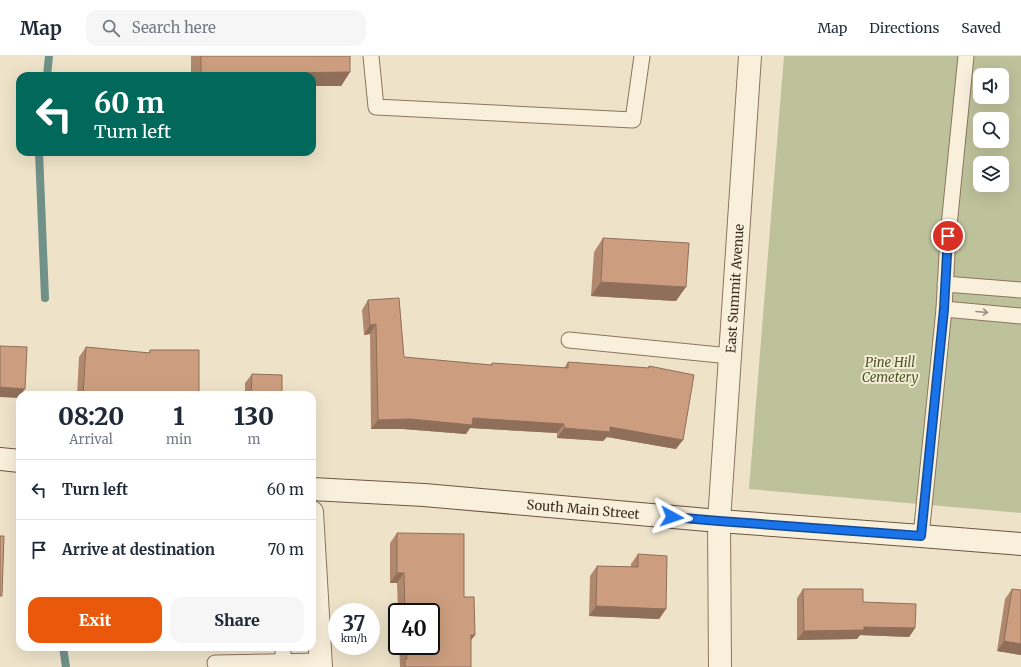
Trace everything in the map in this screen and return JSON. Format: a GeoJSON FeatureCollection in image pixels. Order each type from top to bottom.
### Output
{"type":"FeatureCollection","features":[{"type":"Feature","properties":{"kind":"street","name":"East Summit Avenue"},"geometry":{"type":"LineString","coordinates":[[720,667],[719,521],[750,56]]}},
{"type":"Feature","properties":{"kind":"street"},"geometry":{"type":"LineString","coordinates":[[0,459],[16,460]]}},
{"type":"Feature","properties":{"kind":"street","name":"South Main Street"},"geometry":{"type":"LineString","coordinates":[[316,489],[424,495],[719,521],[1021,544]]}},
{"type":"Feature","properties":{"kind":"street"},"geometry":{"type":"LineString","coordinates":[[316,592],[321,664]]}},
{"type":"Feature","properties":{"kind":"lane"},"geometry":{"type":"LineString","coordinates":[[371,56],[376,107],[633,120],[642,56]]}},
{"type":"Feature","properties":{"kind":"lane"},"geometry":{"type":"LineString","coordinates":[[921,536],[944,309],[948,236],[966,56]]}},
{"type":"Feature","properties":{"kind":"lane"},"geometry":{"type":"LineString","coordinates":[[945,284],[1021,290]]}},
{"type":"Feature","properties":{"kind":"lane"},"geometry":{"type":"LineString","coordinates":[[944,309],[1021,316]]}},
{"type":"Feature","properties":{"kind":"lane"},"geometry":{"type":"LineString","coordinates":[[569,340],[730,356]]}},
{"type":"Feature","properties":{"kind":"lane"},"geometry":{"type":"LineString","coordinates":[[283,651],[284,662]]}},
{"type":"Feature","properties":{"kind":"lane"},"geometry":{"type":"LineString","coordinates":[[215,663],[284,662],[321,664]]}},
{"type":"Feature","properties":{"kind":"green space","name":"Pine Hill Cemetery"},"geometry":{"type":"Polygon","coordinates":[[[784,56],[1021,56],[1021,513],[749,489],[784,56]]]}},
{"type":"Feature","properties":{"kind":"building"},"geometry":{"type":"Polygon","coordinates":[[[201,56],[350,56],[350,72],[201,72],[201,56]]]}},
{"type":"Feature","properties":{"kind":"building"},"geometry":{"type":"Polygon","coordinates":[[[603,238],[689,243],[686,287],[601,282],[603,238]]]}},
{"type":"Feature","properties":{"kind":"building"},"geometry":{"type":"Polygon","coordinates":[[[399,298],[404,357],[492,365],[492,363],[568,368],[568,362],[649,368],[649,366],[694,375],[683,440],[610,427],[610,432],[564,428],[564,424],[473,418],[472,425],[410,419],[378,420],[376,324],[370,325],[368,300],[399,298]]]}},
{"type":"Feature","properties":{"kind":"building"},"geometry":{"type":"Polygon","coordinates":[[[0,346],[27,347],[25,389],[0,387],[0,346]]]}},
{"type":"Feature","properties":{"kind":"building"},"geometry":{"type":"Polygon","coordinates":[[[86,347],[150,353],[150,350],[199,350],[199,391],[83,391],[86,347]]]}},
{"type":"Feature","properties":{"kind":"building"},"geometry":{"type":"Polygon","coordinates":[[[252,374],[282,375],[282,391],[251,391],[252,374]]]}},
{"type":"Feature","properties":{"kind":"building"},"geometry":{"type":"Polygon","coordinates":[[[397,533],[464,534],[464,597],[474,597],[475,635],[471,635],[471,667],[405,667],[407,655],[440,655],[440,603],[405,603],[404,573],[397,573],[397,533]]]}},
{"type":"Feature","properties":{"kind":"building"},"geometry":{"type":"Polygon","coordinates":[[[0,536],[4,536],[2,596],[0,596],[0,536]]]}},
{"type":"Feature","properties":{"kind":"building"},"geometry":{"type":"Polygon","coordinates":[[[638,554],[667,556],[666,609],[596,606],[597,566],[638,567],[638,554]]]}},
{"type":"Feature","properties":{"kind":"building"},"geometry":{"type":"Polygon","coordinates":[[[803,589],[863,589],[863,602],[916,604],[915,628],[864,627],[864,630],[804,631],[803,589]]]}},
{"type":"Feature","properties":{"kind":"building"},"geometry":{"type":"Polygon","coordinates":[[[1012,589],[1021,590],[1021,644],[1004,641],[1012,589]]]}},
{"type":"Feature","properties":{"kind":"waterway"},"geometry":{"type":"LineString","coordinates":[[47,72],[49,56]]}},
{"type":"Feature","properties":{"kind":"waterway"},"geometry":{"type":"LineString","coordinates":[[39,156],[45,298]]}},
{"type":"Feature","properties":{"kind":"waterway"},"geometry":{"type":"LineString","coordinates":[[64,651],[66,667]]}},
{"type":"Feature","properties":{"kind":"route"},"geometry":{"type":"LineString","coordinates":[[672,517],[921,536],[944,309],[948,236]]}}]}
